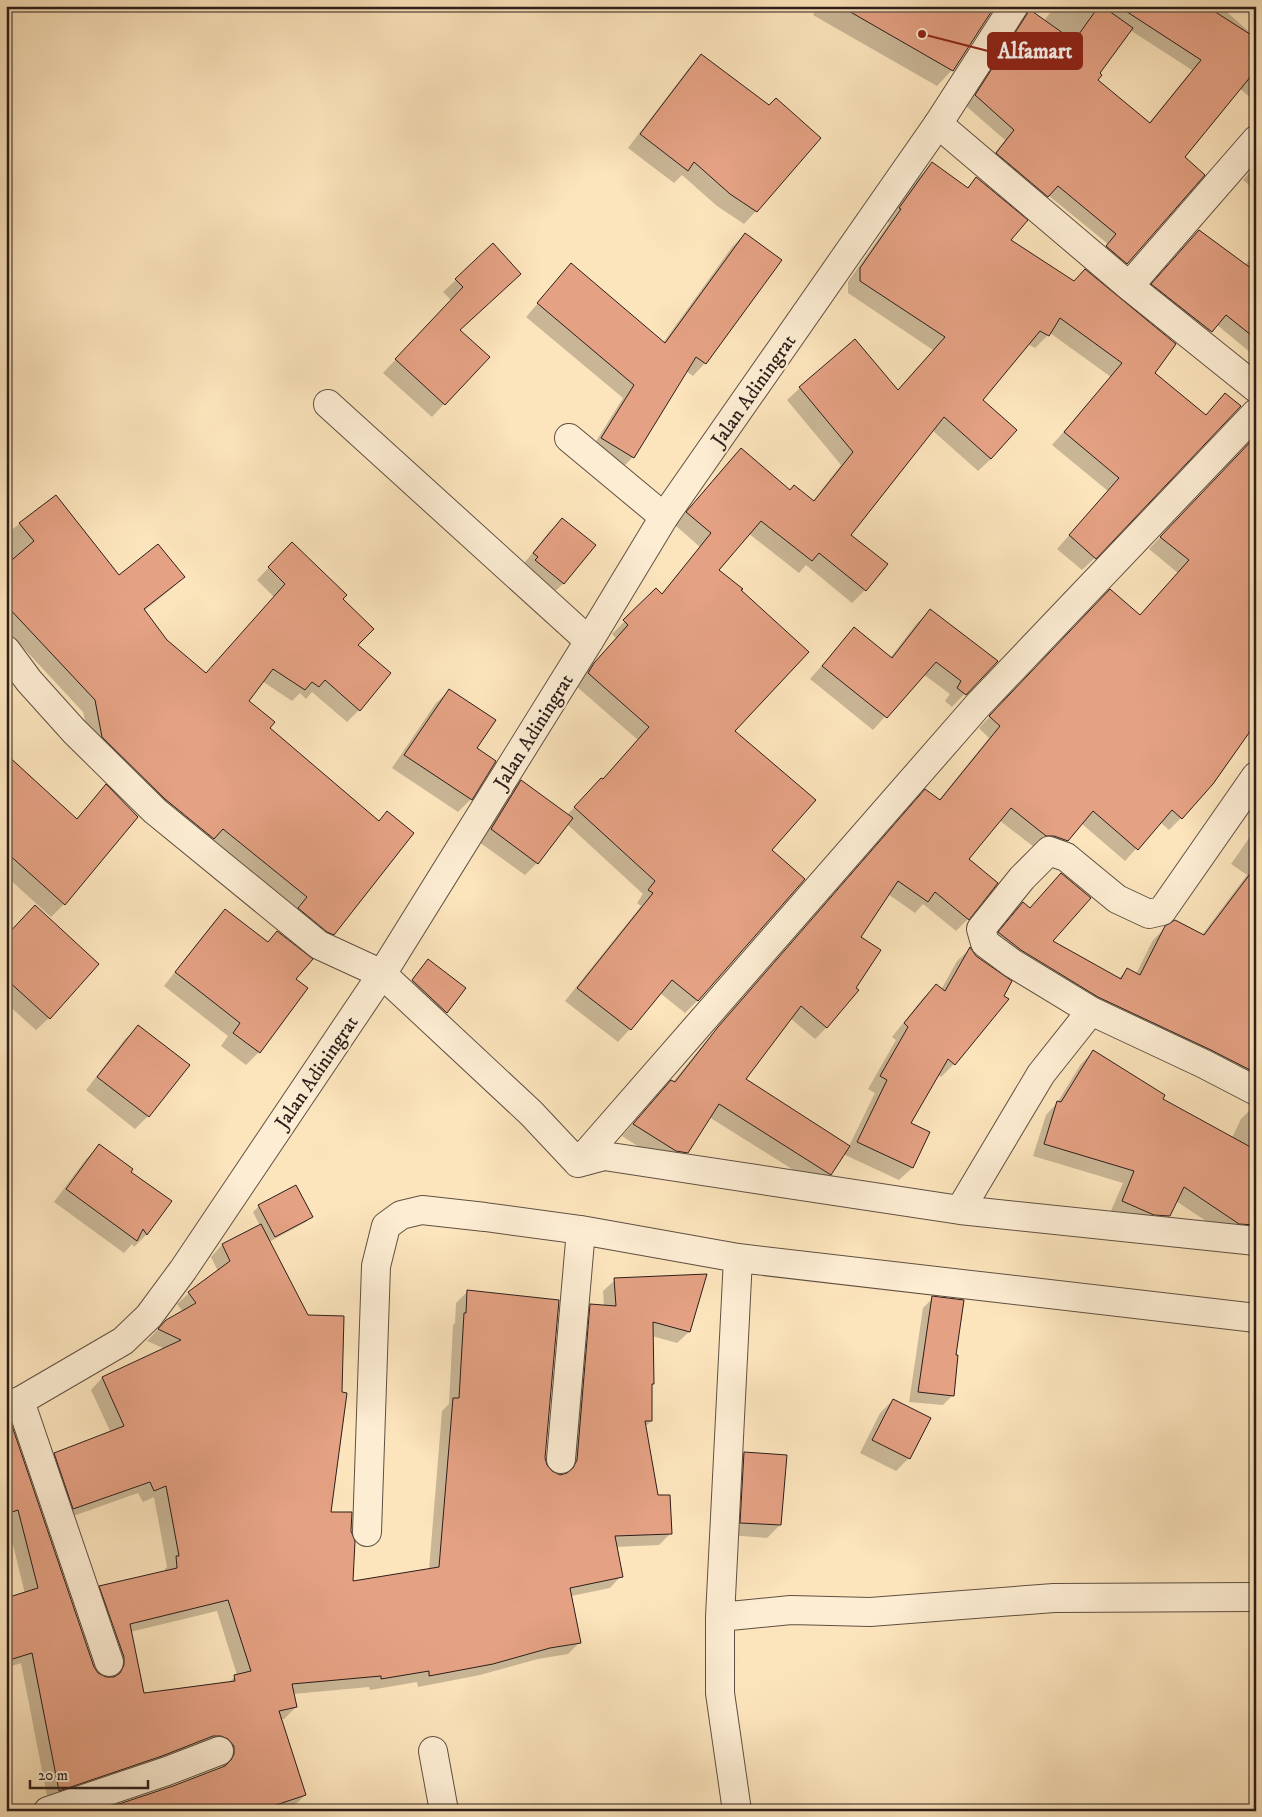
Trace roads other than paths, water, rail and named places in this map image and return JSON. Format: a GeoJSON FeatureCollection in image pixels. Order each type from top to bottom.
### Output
{"type":"FeatureCollection","features":[{"type":"Feature","properties":{"kind":"street","name":"Jalan Adiningrat"},"geometry":{"type":"LineString","coordinates":[[13,1402],[123,1341],[149,1316],[183,1270],[382,974],[664,518],[938,124],[1014,6]]}},
{"type":"Feature","properties":{"kind":"street"},"geometry":{"type":"LineString","coordinates":[[938,124],[1129,286],[1256,388]]}},
{"type":"Feature","properties":{"kind":"street"},"geometry":{"type":"LineString","coordinates":[[1129,286],[1256,140]]}},
{"type":"Feature","properties":{"kind":"street"},"geometry":{"type":"LineString","coordinates":[[328,404],[589,641]]}},
{"type":"Feature","properties":{"kind":"street"},"geometry":{"type":"LineString","coordinates":[[578,1163],[978,705],[1256,413]]}},
{"type":"Feature","properties":{"kind":"street"},"geometry":{"type":"LineString","coordinates":[[569,438],[664,518]]}},
{"type":"Feature","properties":{"kind":"street"},"geometry":{"type":"LineString","coordinates":[[6,650],[29,681],[74,731],[155,811],[319,945],[382,974],[531,1113],[578,1163]]}},
{"type":"Feature","properties":{"kind":"street"},"geometry":{"type":"LineString","coordinates":[[1256,776],[1162,911],[1149,914],[1117,899],[1066,857],[1049,851],[1022,878],[982,929],[985,943],[1012,963],[1091,1011],[1204,1064],[1256,1091]]}},
{"type":"Feature","properties":{"kind":"street"},"geometry":{"type":"LineString","coordinates":[[960,1210],[1041,1074],[1091,1011]]}},
{"type":"Feature","properties":{"kind":"street"},"geometry":{"type":"LineString","coordinates":[[578,1163],[604,1156],[960,1210],[1256,1241]]}},
{"type":"Feature","properties":{"kind":"street"},"geometry":{"type":"LineString","coordinates":[[367,1532],[376,1266],[386,1226],[401,1215],[422,1210],[485,1216],[581,1230],[738,1258],[1256,1318]]}},
{"type":"Feature","properties":{"kind":"street"},"geometry":{"type":"LineString","coordinates":[[561,1459],[581,1230]]}},
{"type":"Feature","properties":{"kind":"street"},"geometry":{"type":"LineString","coordinates":[[737,1811],[720,1693],[720,1616],[738,1258]]}},
{"type":"Feature","properties":{"kind":"street"},"geometry":{"type":"LineString","coordinates":[[13,1402],[109,1662]]}},
{"type":"Feature","properties":{"kind":"street"},"geometry":{"type":"LineString","coordinates":[[720,1616],[791,1610],[870,1612],[1054,1598],[1256,1597]]}},
{"type":"Feature","properties":{"kind":"street"},"geometry":{"type":"LineString","coordinates":[[433,1750],[444,1811]]}},
{"type":"Feature","properties":{"kind":"street"},"geometry":{"type":"LineString","coordinates":[[48,1811],[220,1751]]}},
{"type":"Feature","properties":{"kind":"place","name":"Alfamart"},"geometry":{"type":"Point","coordinates":[922,34]}}]}
